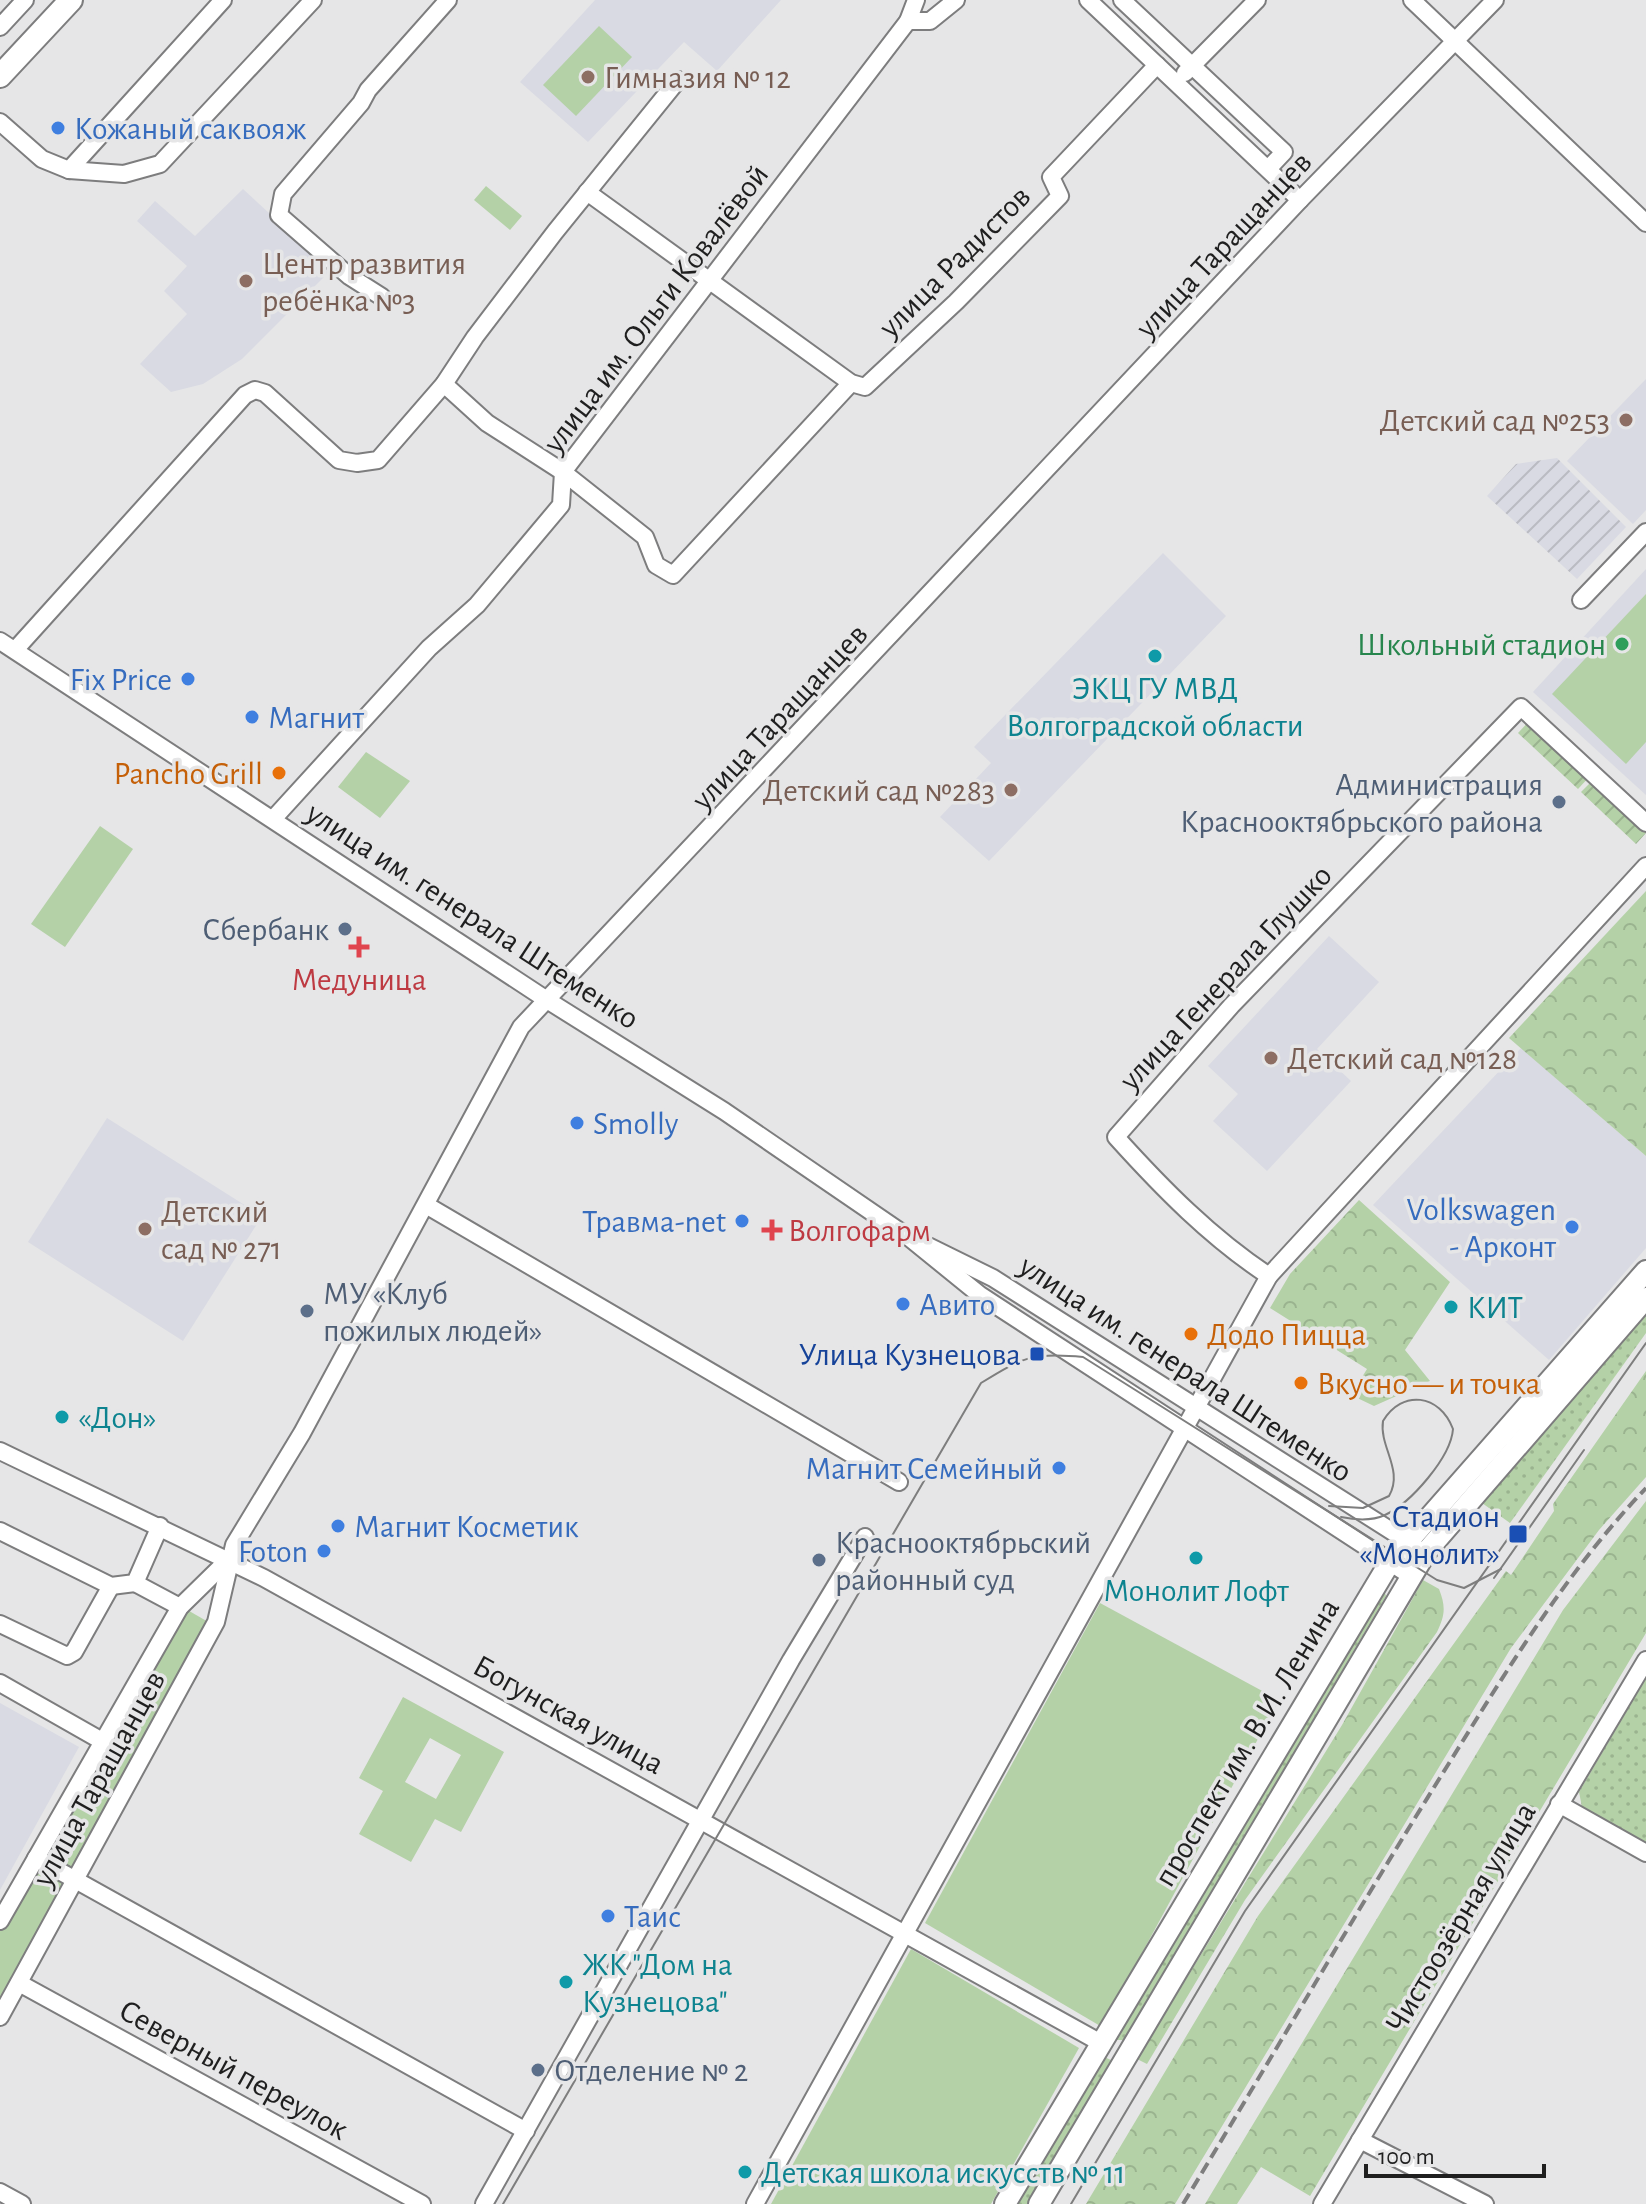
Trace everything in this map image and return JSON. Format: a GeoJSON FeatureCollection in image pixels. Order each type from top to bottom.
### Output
{"type":"FeatureCollection","features":[{"type":"Feature","properties":{"kind":"highway"},"geometry":{"type":"LineString","coordinates":[[0,61],[56,0]]}},
{"type":"Feature","properties":{"kind":"highway"},"geometry":{"type":"LineString","coordinates":[[0,76],[71,0]]}},
{"type":"Feature","properties":{"kind":"main road","name":"проспект им. В.И. Ленина"},"geometry":{"type":"LineString","coordinates":[[1005,2204],[1390,1562],[1646,1271]]}},
{"type":"Feature","properties":{"kind":"main road","name":"проспект им. В.И. Ленина"},"geometry":{"type":"LineString","coordinates":[[1039,2204],[1426,1552],[1646,1298]]}},
{"type":"Feature","properties":{"kind":"main road"},"geometry":{"type":"LineString","coordinates":[[1101,2043],[1126,2056]]}},
{"type":"Feature","properties":{"kind":"street"},"geometry":{"type":"LineString","coordinates":[[0,27],[25,0]]}},
{"type":"Feature","properties":{"kind":"street"},"geometry":{"type":"LineString","coordinates":[[69,170],[223,0]]}},
{"type":"Feature","properties":{"kind":"street"},"geometry":{"type":"LineString","coordinates":[[0,122],[42,159],[69,170],[124,174],[160,164],[313,0]]}},
{"type":"Feature","properties":{"kind":"street"},"geometry":{"type":"LineString","coordinates":[[382,297],[349,276],[279,215],[283,194],[368,90],[448,0]]}},
{"type":"Feature","properties":{"kind":"street","name":"улица им. Ольги Ковалёвой"},"geometry":{"type":"LineString","coordinates":[[274,818],[429,648],[477,605],[561,505],[563,472],[908,21],[916,0]]}},
{"type":"Feature","properties":{"kind":"street"},"geometry":{"type":"LineString","coordinates":[[908,21],[930,21],[956,0]]}},
{"type":"Feature","properties":{"kind":"street"},"geometry":{"type":"LineString","coordinates":[[1088,0],[1300,200]]}},
{"type":"Feature","properties":{"kind":"street"},"geometry":{"type":"LineString","coordinates":[[1122,0],[1284,152],[1268,169]]}},
{"type":"Feature","properties":{"kind":"street"},"geometry":{"type":"LineString","coordinates":[[1176,83],[1257,0]]}},
{"type":"Feature","properties":{"kind":"street"},"geometry":{"type":"LineString","coordinates":[[1412,0],[1646,223]]}},
{"type":"Feature","properties":{"kind":"street","name":"улица Таращанцев"},"geometry":{"type":"LineString","coordinates":[[0,1921],[180,1607],[228,1560],[302,1433],[521,1027],[1300,200],[1495,0]]}},
{"type":"Feature","properties":{"kind":"street","name":"улица Радистов"},"geometry":{"type":"LineString","coordinates":[[858,385],[956,302],[1060,196],[1051,177],[1157,65]]}},
{"type":"Feature","properties":{"kind":"street"},"geometry":{"type":"LineString","coordinates":[[7,646],[245,395],[255,390],[265,393],[339,460],[357,463],[378,460],[444,384],[475,337],[678,80]]}},
{"type":"Feature","properties":{"kind":"street"},"geometry":{"type":"LineString","coordinates":[[444,384],[487,423],[563,472],[645,537],[656,565],[673,575],[858,385],[587,192]]}},
{"type":"Feature","properties":{"kind":"street"},"geometry":{"type":"LineString","coordinates":[[1581,600],[1646,532]]}},
{"type":"Feature","properties":{"kind":"street","name":"улица им. генерала Штеменко"},"geometry":{"type":"LineString","coordinates":[[7,646],[274,818],[547,1000],[724,1111],[911,1239],[980,1295],[1411,1576]]}},
{"type":"Feature","properties":{"kind":"street","name":"улица Генерала Глушко"},"geometry":{"type":"LineString","coordinates":[[1269,1276],[1235,1253],[1170,1195],[1116,1137],[1232,1005],[1521,707],[1646,823]]}},
{"type":"Feature","properties":{"kind":"street"},"geometry":{"type":"LineString","coordinates":[[755,2204],[1269,1276],[1646,866]]}},
{"type":"Feature","properties":{"kind":"street"},"geometry":{"type":"LineString","coordinates":[[426,1205],[899,1482]]}},
{"type":"Feature","properties":{"kind":"street","name":"улица им. генерала Штеменко"},"geometry":{"type":"LineString","coordinates":[[911,1239],[993,1278],[1195,1409],[1426,1552]]}},
{"type":"Feature","properties":{"kind":"street","name":"Богунская улица"},"geometry":{"type":"LineString","coordinates":[[0,1451],[228,1560],[904,1931],[1101,2043]]}},
{"type":"Feature","properties":{"kind":"street"},"geometry":{"type":"LineString","coordinates":[[135,1583],[160,1526]]}},
{"type":"Feature","properties":{"kind":"street"},"geometry":{"type":"LineString","coordinates":[[0,1531],[111,1586],[135,1583],[180,1607]]}},
{"type":"Feature","properties":{"kind":"street"},"geometry":{"type":"LineString","coordinates":[[484,2204],[700,1819],[865,1537]]}},
{"type":"Feature","properties":{"kind":"street","name":"улица Таращанцев"},"geometry":{"type":"LineString","coordinates":[[0,2017],[216,1622],[228,1560]]}},
{"type":"Feature","properties":{"kind":"street"},"geometry":{"type":"LineString","coordinates":[[0,1624],[67,1656],[74,1652],[111,1586]]}},
{"type":"Feature","properties":{"kind":"street","name":"Чистоозёрная улица"},"geometry":{"type":"LineString","coordinates":[[1322,2204],[1646,1660]]}},
{"type":"Feature","properties":{"kind":"street"},"geometry":{"type":"LineString","coordinates":[[0,1683],[102,1741]]}},
{"type":"Feature","properties":{"kind":"street"},"geometry":{"type":"LineString","coordinates":[[1559,1804],[1646,1853]]}},
{"type":"Feature","properties":{"kind":"street"},"geometry":{"type":"LineString","coordinates":[[36,1858],[73,1882],[526,2131]]}},
{"type":"Feature","properties":{"kind":"street","name":"Северный переулок"},"geometry":{"type":"LineString","coordinates":[[19,1983],[422,2204]]}},
{"type":"Feature","properties":{"kind":"street"},"geometry":{"type":"LineString","coordinates":[[1360,2140],[1484,2204]]}},
{"type":"Feature","properties":{"kind":"street"},"geometry":{"type":"LineString","coordinates":[[0,2192],[22,2204]]}},
{"type":"Feature","properties":{"kind":"shaded area","name":"Гимназия № 12"},"geometry":{"type":"Polygon","coordinates":[[[595,0],[781,0],[717,71],[684,42],[588,142],[520,82],[595,0]]]}},
{"type":"Feature","properties":{"kind":"shaded area","name":"Центр развития ребёнка №3"},"geometry":{"type":"Polygon","coordinates":[[[243,189],[331,270],[242,359],[203,384],[171,392],[140,364],[187,314],[164,291],[187,266],[137,221],[155,201],[195,236],[243,189]]]}},
{"type":"Feature","properties":{"kind":"shaded area","name":"Детский сад №253"},"geometry":{"type":"Polygon","coordinates":[[[1646,379],[1646,510],[1633,524],[1567,461],[1646,379]]]}},
{"type":"Feature","properties":{"kind":"shaded area"},"geometry":{"type":"Polygon","coordinates":[[[1557,458],[1626,527],[1577,579],[1487,496],[1516,464],[1557,458]]]}},
{"type":"Feature","properties":{"kind":"shaded area"},"geometry":{"type":"Polygon","coordinates":[[[1163,553],[1226,616],[989,861],[940,817],[991,763],[974,747],[1163,553]]]}},
{"type":"Feature","properties":{"kind":"shaded area","name":"Школьный стадион"},"geometry":{"type":"Polygon","coordinates":[[[1646,569],[1646,795],[1533,692],[1646,569]]]}},
{"type":"Feature","properties":{"kind":"shaded area","name":"Детский сад №128"},"geometry":{"type":"Polygon","coordinates":[[[1329,936],[1379,982],[1317,1049],[1351,1081],[1267,1171],[1213,1121],[1238,1094],[1208,1066],[1329,936]]]}},
{"type":"Feature","properties":{"kind":"shaded area"},"geometry":{"type":"Polygon","coordinates":[[[1521,1048],[1646,1156],[1646,1248],[1549,1360],[1373,1205],[1521,1048]]]}},
{"type":"Feature","properties":{"kind":"shaded area","name":"Детский сад № 271"},"geometry":{"type":"Polygon","coordinates":[[[107,1118],[262,1216],[183,1341],[28,1242],[107,1118]]]}},
{"type":"Feature","properties":{"kind":"shaded area"},"geometry":{"type":"Polygon","coordinates":[[[0,1703],[79,1747],[0,1890],[0,1703]]]}},
{"type":"Feature","properties":{"kind":"green space"},"geometry":{"type":"Polygon","coordinates":[[[599,26],[632,57],[576,116],[543,85],[599,26]]]}},
{"type":"Feature","properties":{"kind":"green space"},"geometry":{"type":"Polygon","coordinates":[[[486,186],[522,216],[510,230],[474,200],[486,186]]]}},
{"type":"Feature","properties":{"kind":"green space","name":"Школьный стадион"},"geometry":{"type":"Polygon","coordinates":[[[1646,594],[1646,742],[1626,764],[1552,694],[1646,594]]]}},
{"type":"Feature","properties":{"kind":"green space"},"geometry":{"type":"Polygon","coordinates":[[[1531,719],[1591,775],[1578,789],[1518,733],[1531,719]]]}},
{"type":"Feature","properties":{"kind":"green space"},"geometry":{"type":"Polygon","coordinates":[[[366,752],[410,781],[380,818],[338,787],[366,752]]]}},
{"type":"Feature","properties":{"kind":"green space"},"geometry":{"type":"Polygon","coordinates":[[[1595,778],[1646,826],[1646,833],[1636,844],[1581,792],[1595,778]]]}},
{"type":"Feature","properties":{"kind":"green space"},"geometry":{"type":"Polygon","coordinates":[[[100,826],[133,849],[65,947],[31,924],[100,826]]]}},
{"type":"Feature","properties":{"kind":"green space"},"geometry":{"type":"Polygon","coordinates":[[[1646,891],[1646,1156],[1509,1038],[1646,891]]]}},
{"type":"Feature","properties":{"kind":"green space"},"geometry":{"type":"Polygon","coordinates":[[[1359,1200],[1450,1282],[1405,1350],[1430,1381],[1374,1406],[1351,1395],[1367,1369],[1270,1308],[1290,1274],[1359,1200]]]}},
{"type":"Feature","properties":{"kind":"green space"},"geometry":{"type":"Polygon","coordinates":[[[1646,1312],[1646,1333],[1510,1523],[1482,1503],[1646,1312]]]}},
{"type":"Feature","properties":{"kind":"green space"},"geometry":{"type":"Polygon","coordinates":[[[1646,1371],[1646,1477],[1599,1530],[1511,1648],[1175,2204],[1086,2204],[1258,1916],[1506,1571],[1511,1575],[1554,1511],[1553,1504],[1646,1371]]]}},
{"type":"Feature","properties":{"kind":"green space"},"geometry":{"type":"Polygon","coordinates":[[[1646,1501],[1646,1633],[1310,2196],[1261,2167],[1237,2204],[1205,2204],[1563,1610],[1646,1501]]]}},
{"type":"Feature","properties":{"kind":"green space"},"geometry":{"type":"Polygon","coordinates":[[[1451,1547],[1485,1555],[1483,1564],[1470,1565],[1446,1557],[1451,1547]]]}},
{"type":"Feature","properties":{"kind":"green space"},"geometry":{"type":"Polygon","coordinates":[[[1423,1580],[1439,1589],[1443,1601],[1443,1616],[1437,1632],[1245,1900],[1147,2064],[1137,2059],[1342,1725],[1423,1580]]]}},
{"type":"Feature","properties":{"kind":"green space"},"geometry":{"type":"Polygon","coordinates":[[[1384,1590],[1386,1596],[1124,2040],[1116,2040],[1114,2036],[1384,1590]]]}},
{"type":"Feature","properties":{"kind":"green space"},"geometry":{"type":"Polygon","coordinates":[[[1100,1603],[1279,1700],[1102,2027],[925,1923],[1100,1603]]]}},
{"type":"Feature","properties":{"kind":"green space"},"geometry":{"type":"Polygon","coordinates":[[[184,1608],[210,1623],[74,1870],[44,1853],[184,1608]]]}},
{"type":"Feature","properties":{"kind":"green space"},"geometry":{"type":"Polygon","coordinates":[[[1646,1678],[1646,1852],[1584,1817],[1579,1792],[1646,1678]]]}},
{"type":"Feature","properties":{"kind":"green space"},"geometry":{"type":"Polygon","coordinates":[[[403,1697],[504,1752],[461,1832],[435,1819],[411,1862],[359,1834],[383,1791],[359,1778],[403,1697]],[[430,1738],[405,1782],[436,1799],[461,1755],[430,1738]]]}},
{"type":"Feature","properties":{"kind":"green space"},"geometry":{"type":"Polygon","coordinates":[[[37,1866],[65,1884],[0,2002],[0,1930],[37,1866]]]}},
{"type":"Feature","properties":{"kind":"green space"},"geometry":{"type":"Polygon","coordinates":[[[911,1949],[1079,2048],[991,2204],[771,2204],[911,1949]]]}},
{"type":"Feature","properties":{"kind":"green space"},"geometry":{"type":"Polygon","coordinates":[[[1102,2056],[1111,2060],[1027,2204],[1015,2204],[1102,2056]]]}},
{"type":"Feature","properties":{"kind":"tram line"},"geometry":{"type":"LineString","coordinates":[[1071,2204],[1245,1911],[1646,1343]]}},
{"type":"Feature","properties":{"kind":"tram line"},"geometry":{"type":"LineString","coordinates":[[503,2204],[981,1383],[1029,1358],[1052,1355],[1083,1357],[1437,1580],[1464,1588],[1501,1569]]}},
{"type":"Feature","properties":{"kind":"tram line"},"geometry":{"type":"LineString","coordinates":[[1329,1506],[1363,1508],[1389,1496],[1394,1477],[1384,1440],[1383,1421],[1391,1411],[1410,1400],[1420,1400],[1439,1408],[1453,1429],[1445,1453],[1428,1478],[1395,1509],[1380,1517],[1341,1517]]}},
{"type":"Feature","properties":{"kind":"tram line"},"geometry":{"type":"LineString","coordinates":[[1494,1578],[1584,1450]]}},
{"type":"Feature","properties":{"kind":"railway"},"geometry":{"type":"LineString","coordinates":[[1183,2204],[1379,1876],[1515,1658],[1590,1553],[1646,1488]]}},
{"type":"Feature","properties":{"kind":"place","name":"Гимназия № 12"},"geometry":{"type":"Point","coordinates":[588,77]}},
{"type":"Feature","properties":{"kind":"place","name":"Кожаный саквояж"},"geometry":{"type":"Point","coordinates":[58,128]}},
{"type":"Feature","properties":{"kind":"place","name":"Центр развития ребёнка №3"},"geometry":{"type":"Point","coordinates":[246,281]}},
{"type":"Feature","properties":{"kind":"place","name":"Детский сад №253"},"geometry":{"type":"Point","coordinates":[1626,420]}},
{"type":"Feature","properties":{"kind":"place","name":"Школьный стадион"},"geometry":{"type":"Point","coordinates":[1622,644]}},
{"type":"Feature","properties":{"kind":"place","name":"ЭКЦ ГУ МВД Волгоградской области"},"geometry":{"type":"Point","coordinates":[1155,656]}},
{"type":"Feature","properties":{"kind":"place","name":"Fix Price"},"geometry":{"type":"Point","coordinates":[188,679]}},
{"type":"Feature","properties":{"kind":"place","name":"Магнит"},"geometry":{"type":"Point","coordinates":[252,717]}},
{"type":"Feature","properties":{"kind":"place","name":"Pancho Grill"},"geometry":{"type":"Point","coordinates":[279,773]}},
{"type":"Feature","properties":{"kind":"place","name":"Детский сад №283"},"geometry":{"type":"Point","coordinates":[1011,790]}},
{"type":"Feature","properties":{"kind":"place","name":"Администрация Краснооктябрьского района"},"geometry":{"type":"Point","coordinates":[1559,802]}},
{"type":"Feature","properties":{"kind":"place","name":"Сбербанк"},"geometry":{"type":"Point","coordinates":[345,929]}},
{"type":"Feature","properties":{"kind":"place","name":"Медуница"},"geometry":{"type":"Point","coordinates":[359,947]}},
{"type":"Feature","properties":{"kind":"place","name":"Детский сад №128"},"geometry":{"type":"Point","coordinates":[1271,1058]}},
{"type":"Feature","properties":{"kind":"place","name":"Smolly"},"geometry":{"type":"Point","coordinates":[577,1123]}},
{"type":"Feature","properties":{"kind":"place","name":"Травма-net"},"geometry":{"type":"Point","coordinates":[742,1221]}},
{"type":"Feature","properties":{"kind":"place","name":"Volkswagen - Арконт"},"geometry":{"type":"Point","coordinates":[1572,1227]}},
{"type":"Feature","properties":{"kind":"place","name":"Детский сад № 271"},"geometry":{"type":"Point","coordinates":[145,1229]}},
{"type":"Feature","properties":{"kind":"place","name":"Волгофарм"},"geometry":{"type":"Point","coordinates":[772,1230]}},
{"type":"Feature","properties":{"kind":"place","name":"Авито"},"geometry":{"type":"Point","coordinates":[903,1304]}},
{"type":"Feature","properties":{"kind":"place","name":"КИТ"},"geometry":{"type":"Point","coordinates":[1451,1307]}},
{"type":"Feature","properties":{"kind":"place","name":"МУ «Клуб пожилых людей»"},"geometry":{"type":"Point","coordinates":[307,1311]}},
{"type":"Feature","properties":{"kind":"place","name":"Додо Пицца"},"geometry":{"type":"Point","coordinates":[1191,1334]}},
{"type":"Feature","properties":{"kind":"place","name":"Улица Кузнецова"},"geometry":{"type":"Point","coordinates":[1037,1354]}},
{"type":"Feature","properties":{"kind":"place","name":"Вкусно — и точка"},"geometry":{"type":"Point","coordinates":[1301,1383]}},
{"type":"Feature","properties":{"kind":"place","name":"«Дон»"},"geometry":{"type":"Point","coordinates":[62,1417]}},
{"type":"Feature","properties":{"kind":"place","name":"Магнит Семейный"},"geometry":{"type":"Point","coordinates":[1059,1468]}},
{"type":"Feature","properties":{"kind":"place","name":"Магнит Косметик"},"geometry":{"type":"Point","coordinates":[338,1526]}},
{"type":"Feature","properties":{"kind":"place","name":"Стадион «Монолит»"},"geometry":{"type":"Point","coordinates":[1518,1534]}},
{"type":"Feature","properties":{"kind":"place","name":"Foton"},"geometry":{"type":"Point","coordinates":[324,1551]}},
{"type":"Feature","properties":{"kind":"place","name":"Монолит Лофт"},"geometry":{"type":"Point","coordinates":[1196,1558]}},
{"type":"Feature","properties":{"kind":"place","name":"Краснооктябрьский районный суд"},"geometry":{"type":"Point","coordinates":[819,1560]}},
{"type":"Feature","properties":{"kind":"place","name":"Таис"},"geometry":{"type":"Point","coordinates":[608,1916]}},
{"type":"Feature","properties":{"kind":"place","name":"ЖК \"Дом на Кузнецова\""},"geometry":{"type":"Point","coordinates":[566,1982]}},
{"type":"Feature","properties":{"kind":"place","name":"Отделение № 2"},"geometry":{"type":"Point","coordinates":[538,2070]}},
{"type":"Feature","properties":{"kind":"place","name":"Детская школа искусств № 11"},"geometry":{"type":"Point","coordinates":[745,2172]}}]}
